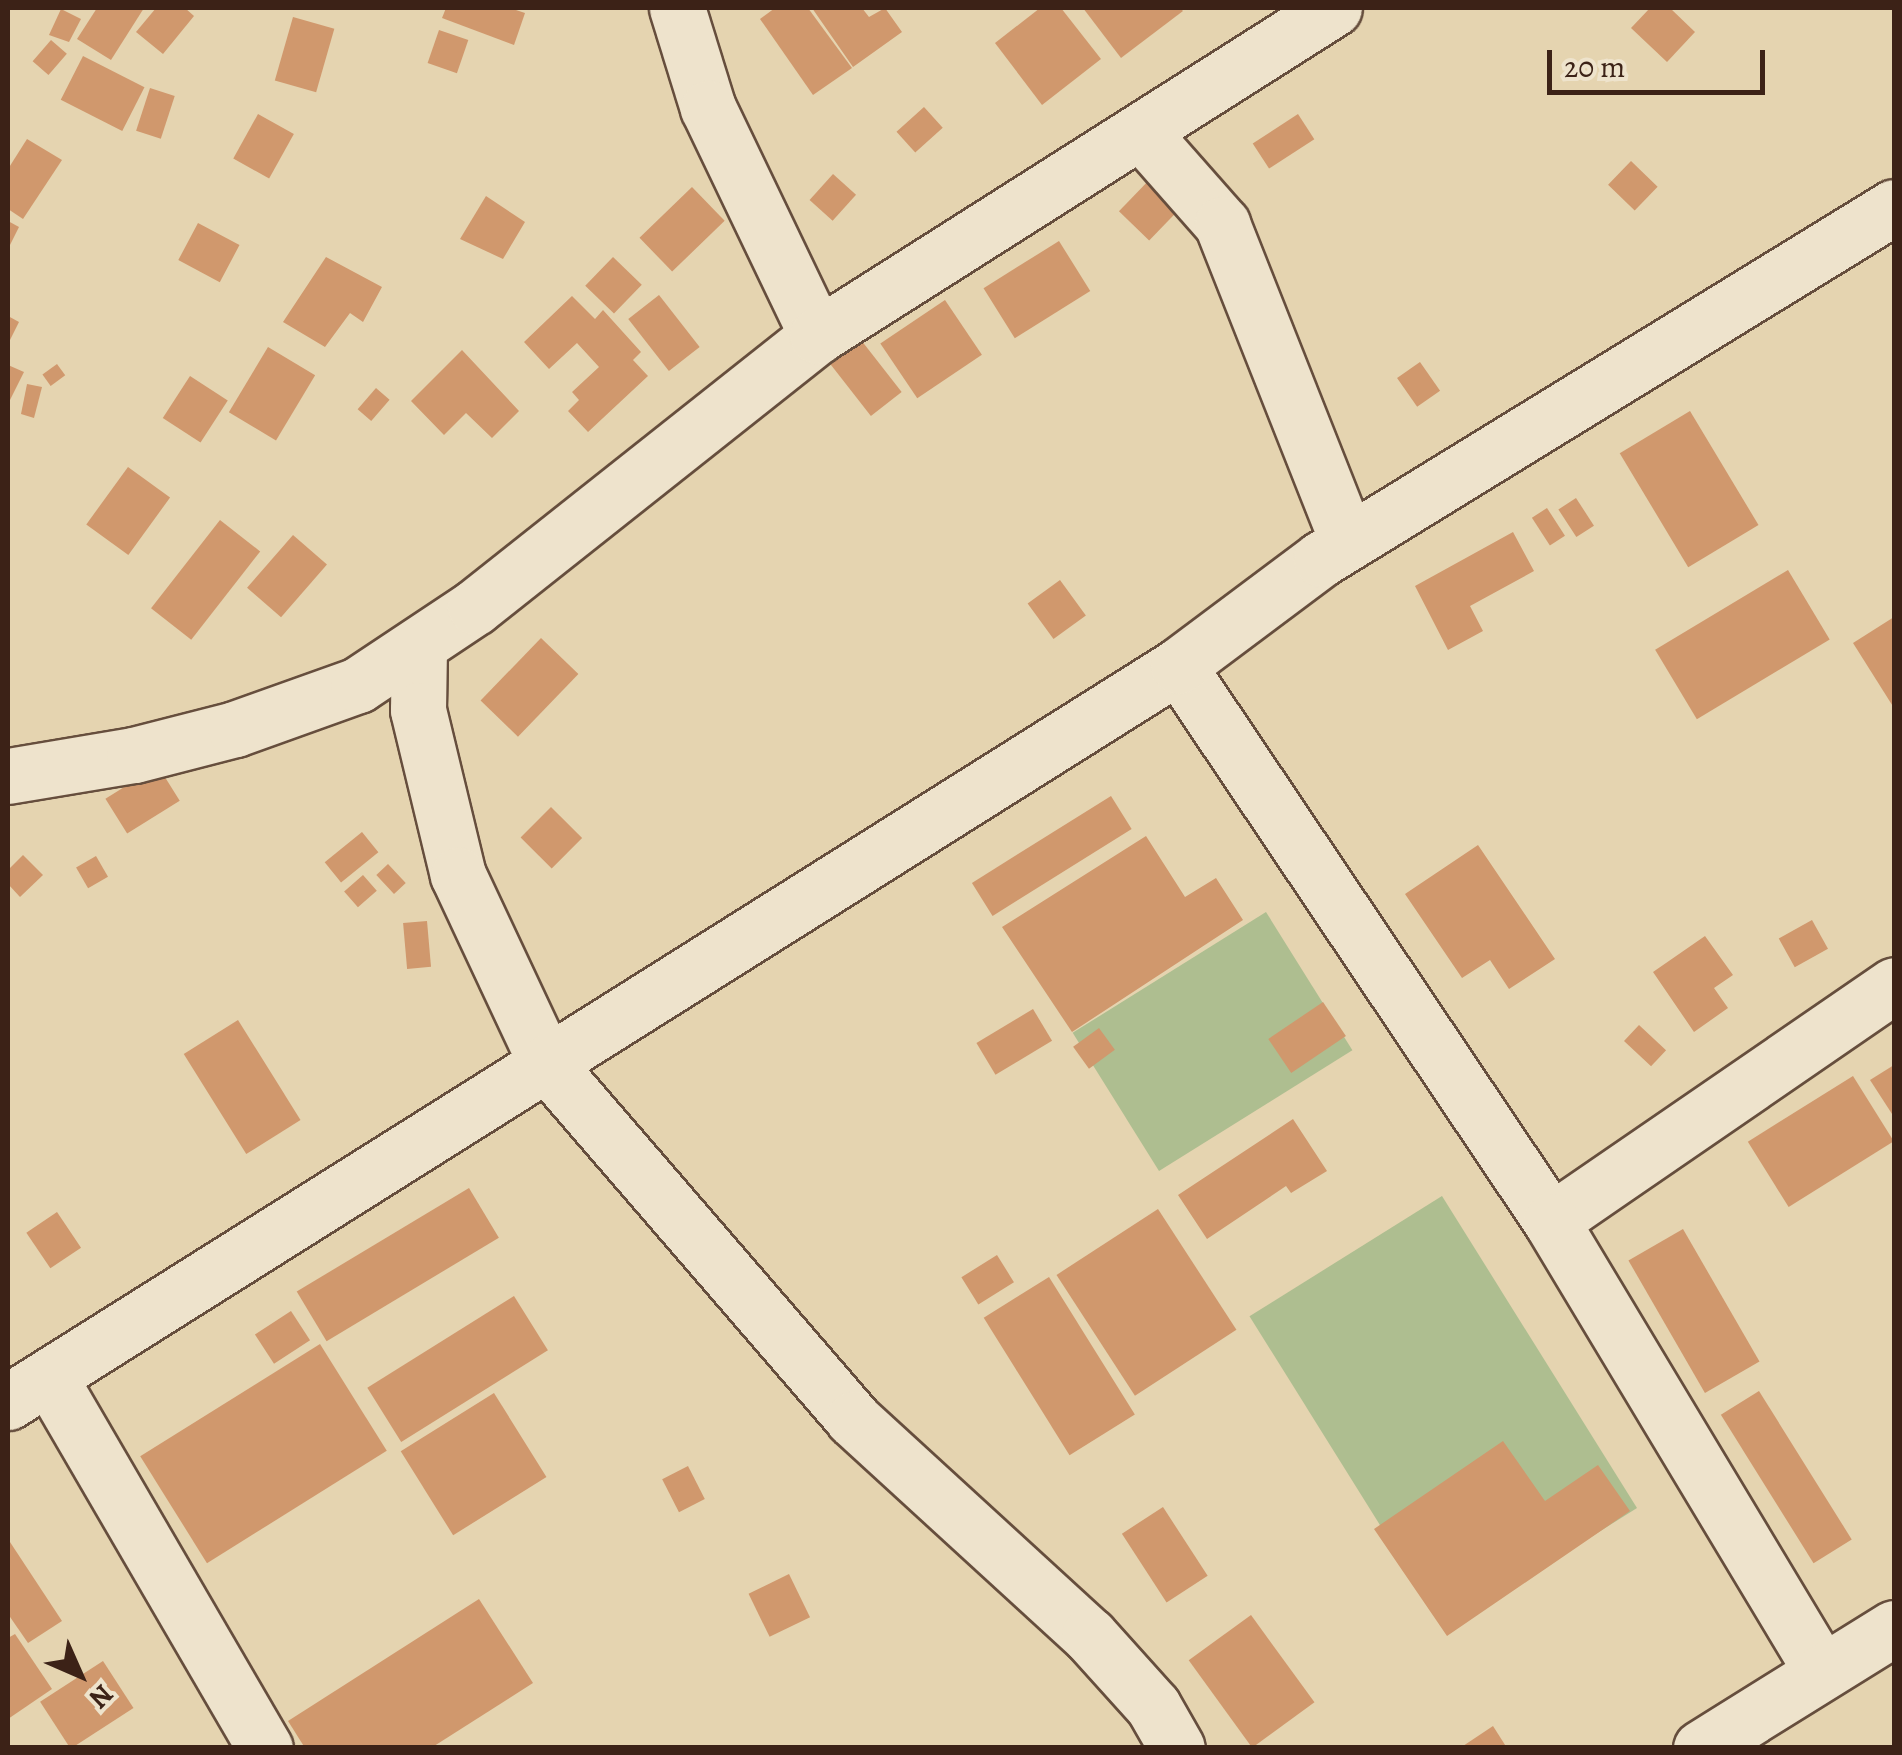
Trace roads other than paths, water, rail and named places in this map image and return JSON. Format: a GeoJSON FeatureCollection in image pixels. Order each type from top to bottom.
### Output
{"type":"FeatureCollection","features":[{"type":"Feature","properties":{"kind":"street"},"geometry":{"type":"LineString","coordinates":[[677,8],[708,108],[817,336]]}},
{"type":"Feature","properties":{"kind":"street"},"geometry":{"type":"LineString","coordinates":[[8,776],[134,755],[235,729],[358,684],[419,647],[817,336],[1329,9]]}},
{"type":"Feature","properties":{"kind":"street"},"geometry":{"type":"LineString","coordinates":[[1141,132],[1222,224],[1348,542]]}},
{"type":"Feature","properties":{"kind":"street"},"geometry":{"type":"LineString","coordinates":[[264,1748],[28,1389],[1178,666],[1348,542],[1894,207]]}},
{"type":"Feature","properties":{"kind":"street"},"geometry":{"type":"LineString","coordinates":[[419,647],[418,710],[458,875],[546,1064],[853,1419],[1089,1635],[1153,1706],[1177,1748]]}},
{"type":"Feature","properties":{"kind":"street"},"geometry":{"type":"LineString","coordinates":[[1178,666],[1551,1221],[1822,1672]]}},
{"type":"Feature","properties":{"kind":"street"},"geometry":{"type":"LineString","coordinates":[[1551,1221],[1894,985]]}},
{"type":"Feature","properties":{"kind":"street"},"geometry":{"type":"LineString","coordinates":[[1701,1748],[1894,1628]]}}]}
